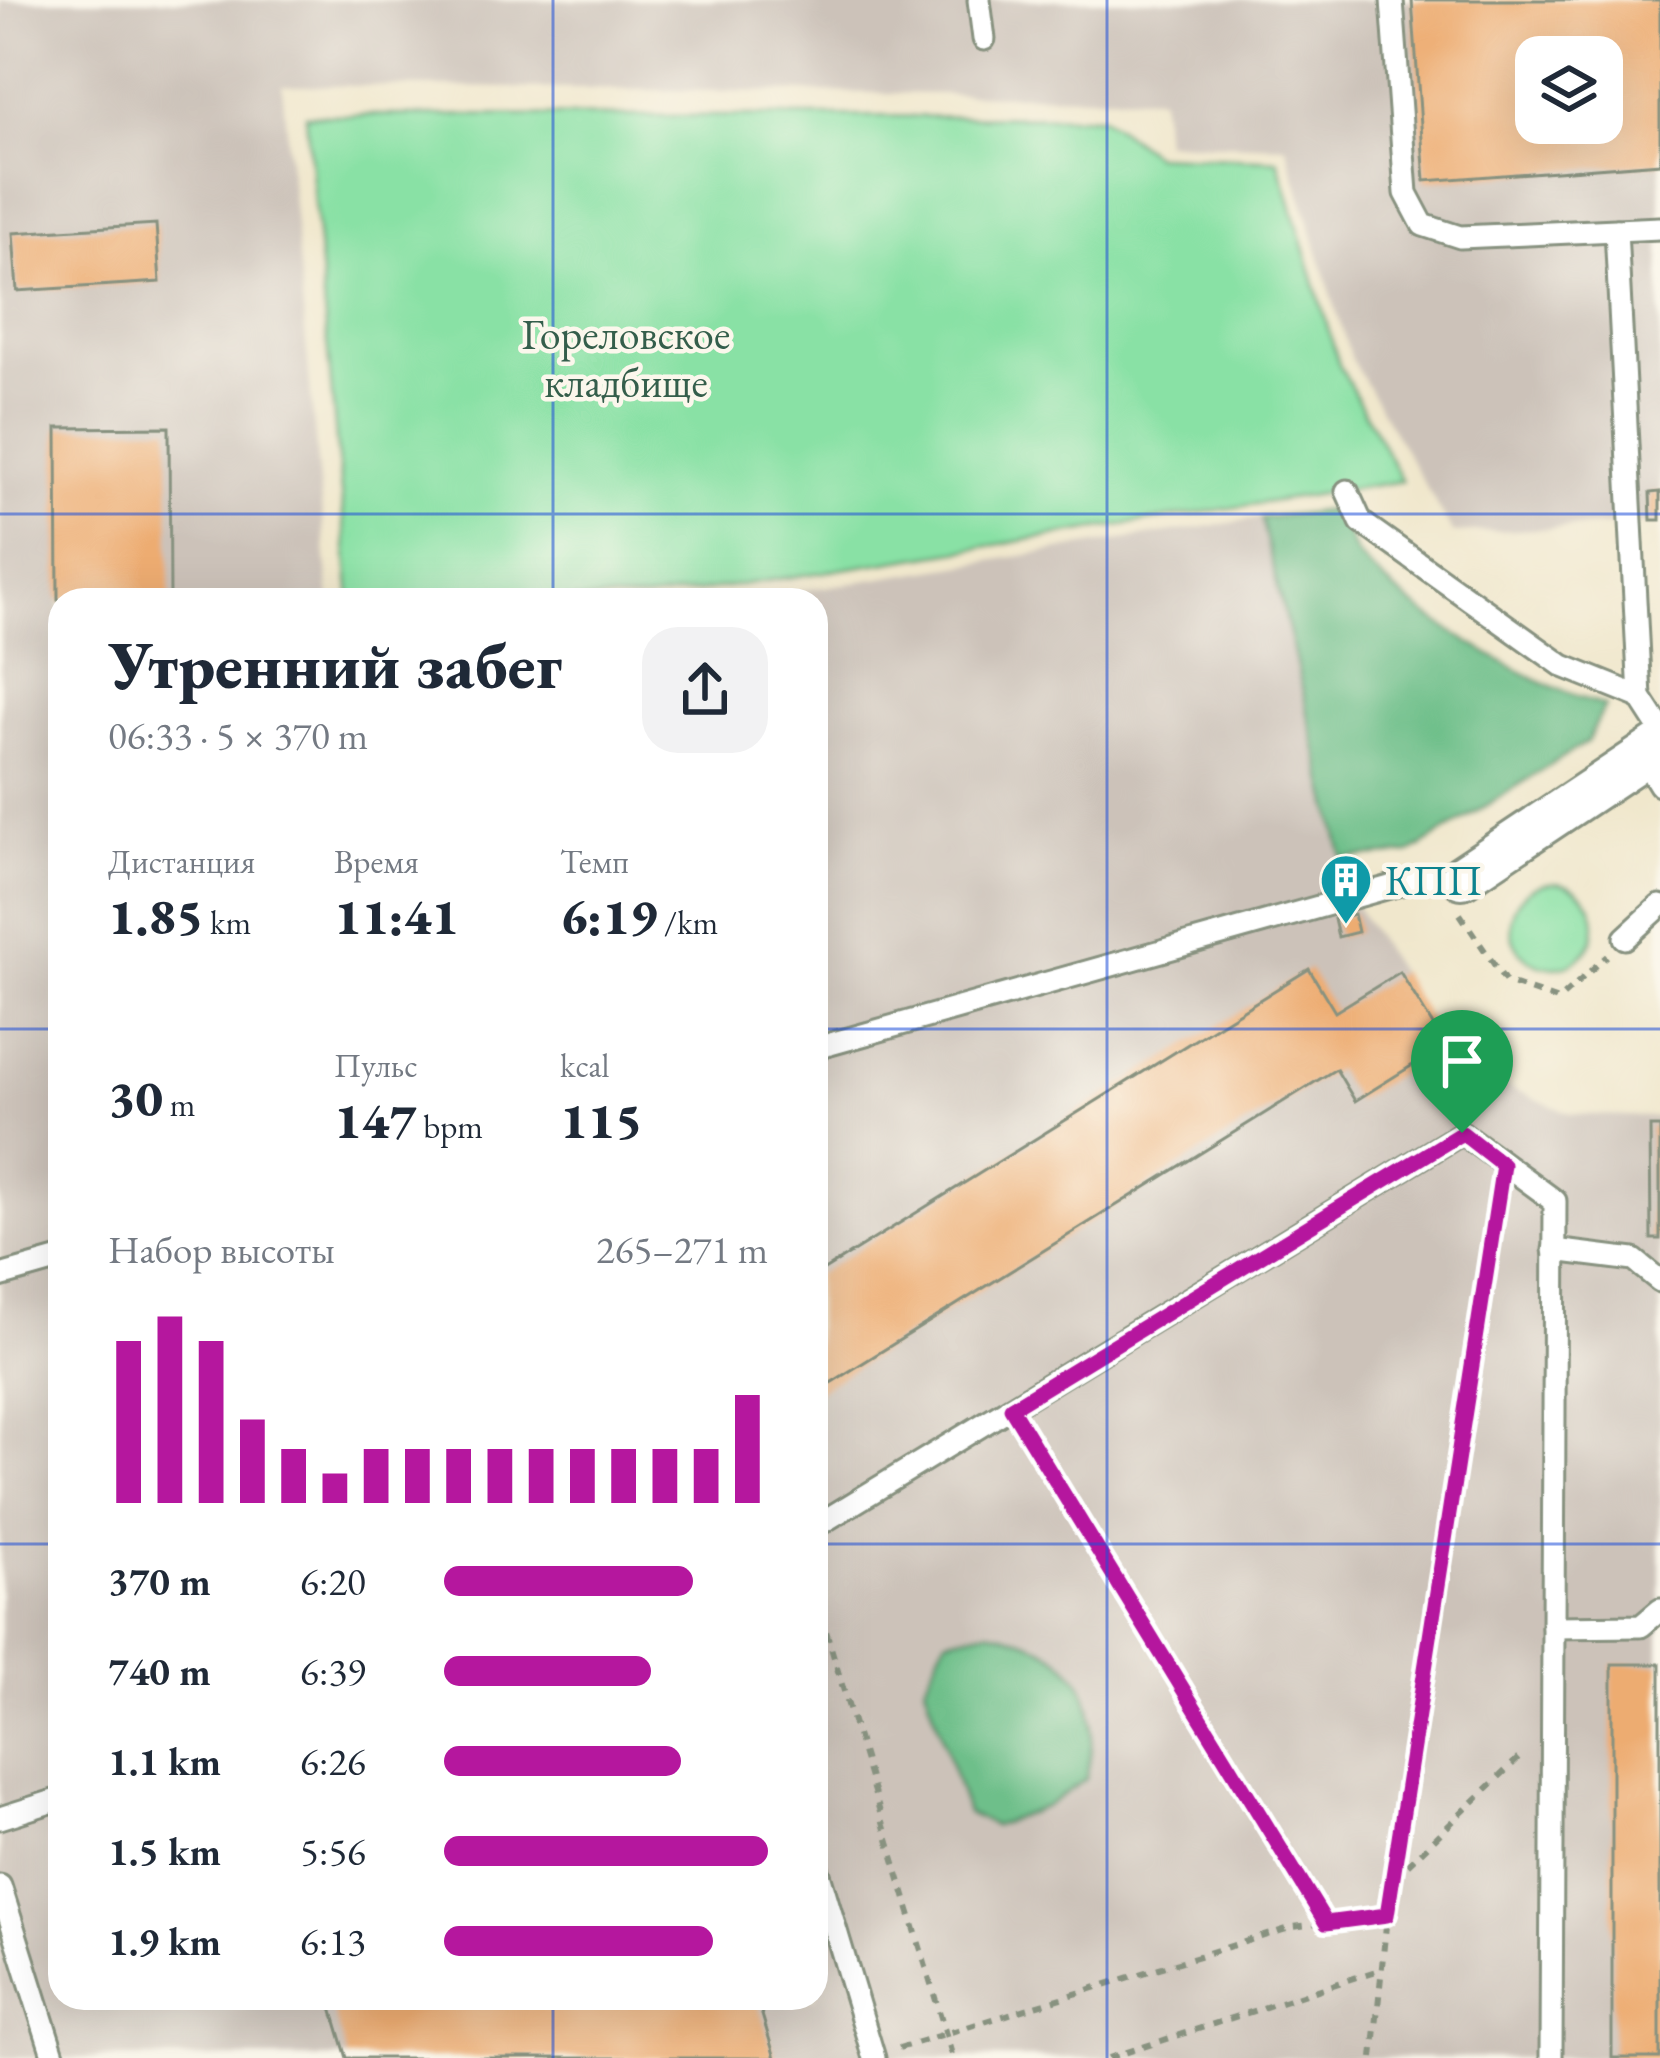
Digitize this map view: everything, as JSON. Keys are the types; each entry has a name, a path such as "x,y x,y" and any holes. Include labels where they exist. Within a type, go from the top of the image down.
{"street":[{"path":"1462,877 1656,754"}],"lane":[{"path":"979,0 984,39"},
{"path":"1392,0 1406,194 1423,225 1460,237 1660,228"},
{"path":"1616,230 1640,697 1656,754"},
{"path":"1347,491 1361,522 1563,666 1640,697"},
{"path":"828,1045 1411,881 1462,877"},
{"path":"1625,938 1660,906"},
{"path":"828,1519 1462,1133 1555,1202 1551,2058"},
{"path":"1554,1250 1634,1260 1660,1281"},
{"path":"0,1276 48,1262"},
{"path":"1553,1628 1641,1626 1660,1610"},
{"path":"0,1818 48,1803"},
{"path":"0,1886 54,2058"},
{"path":"828,1904 874,2057"}],"path":[{"path":"1462,877 1455,906 1506,982 1558,1000 1625,938"},
{"path":"1373,2058 1387,1915 1503,1165"},
{"path":"1011,1408 1326,1923"},
{"path":"828,1637 953,2058"},
{"path":"1393,1879 1552,1726"},
{"path":"874,2057 1293,1927 1387,1915"},
{"path":"1109,2058 1382,1969"}],"shaded area":[{"path":"0,0 1660,0 1660,523 1453,533 1351,359 1286,146 1164,142 1160,97 282,85 329,588 48,588 48,2010 828,2010 828,588 818,588 1261,518 1351,899 1445,1044 1497,1082 1571,1114 1660,1117 1660,2058 0,2058"}],"green space":[{"name":"Гореловское кладбище","path":"306,115 1102,117 1154,155 1278,160 1339,365 1402,481 721,588 350,588"},
{"path":"1339,509 1357,554 1412,604 1509,665 1605,706 1587,742 1409,854 1343,858 1261,518"},
{"path":"1553,883 1583,895 1595,925 1583,955 1553,967 1523,955 1511,925 1523,895"},
{"path":"988,1630 1019,1638 1064,1662 1088,1698 1092,1721 1086,1779 1047,1806 994,1826 967,1813 925,1685 946,1639"}],"building":[{"path":"1412,0 1660,0 1660,163 1425,181"},
{"path":"156,224 160,282 17,291 13,233"},
{"path":"169,427 170,588 58,588 57,428"},
{"path":"1660,492 1660,520 1651,520 1650,493"},
{"name":"КПП","path":"1354,914 1358,932 1338,937 1334,919"},
{"path":"1309,969 1335,1012 1400,972 1445,1045 1355,1101 1336,1069 828,1385 828,1268"},
{"path":"1650,1127 1660,1127 1660,1239 1651,1239"},
{"path":"1612,1664 1660,1664 1660,2058 1612,2058"},
{"path":"333,2010 761,2010 775,2058 347,2058"}],"place":[{"name":"КПП","path":"1346,926"}],"route":[{"path":"1462,1133 1503,1165 1387,1915 1326,1923 1011,1408 1462,1133"}]}
